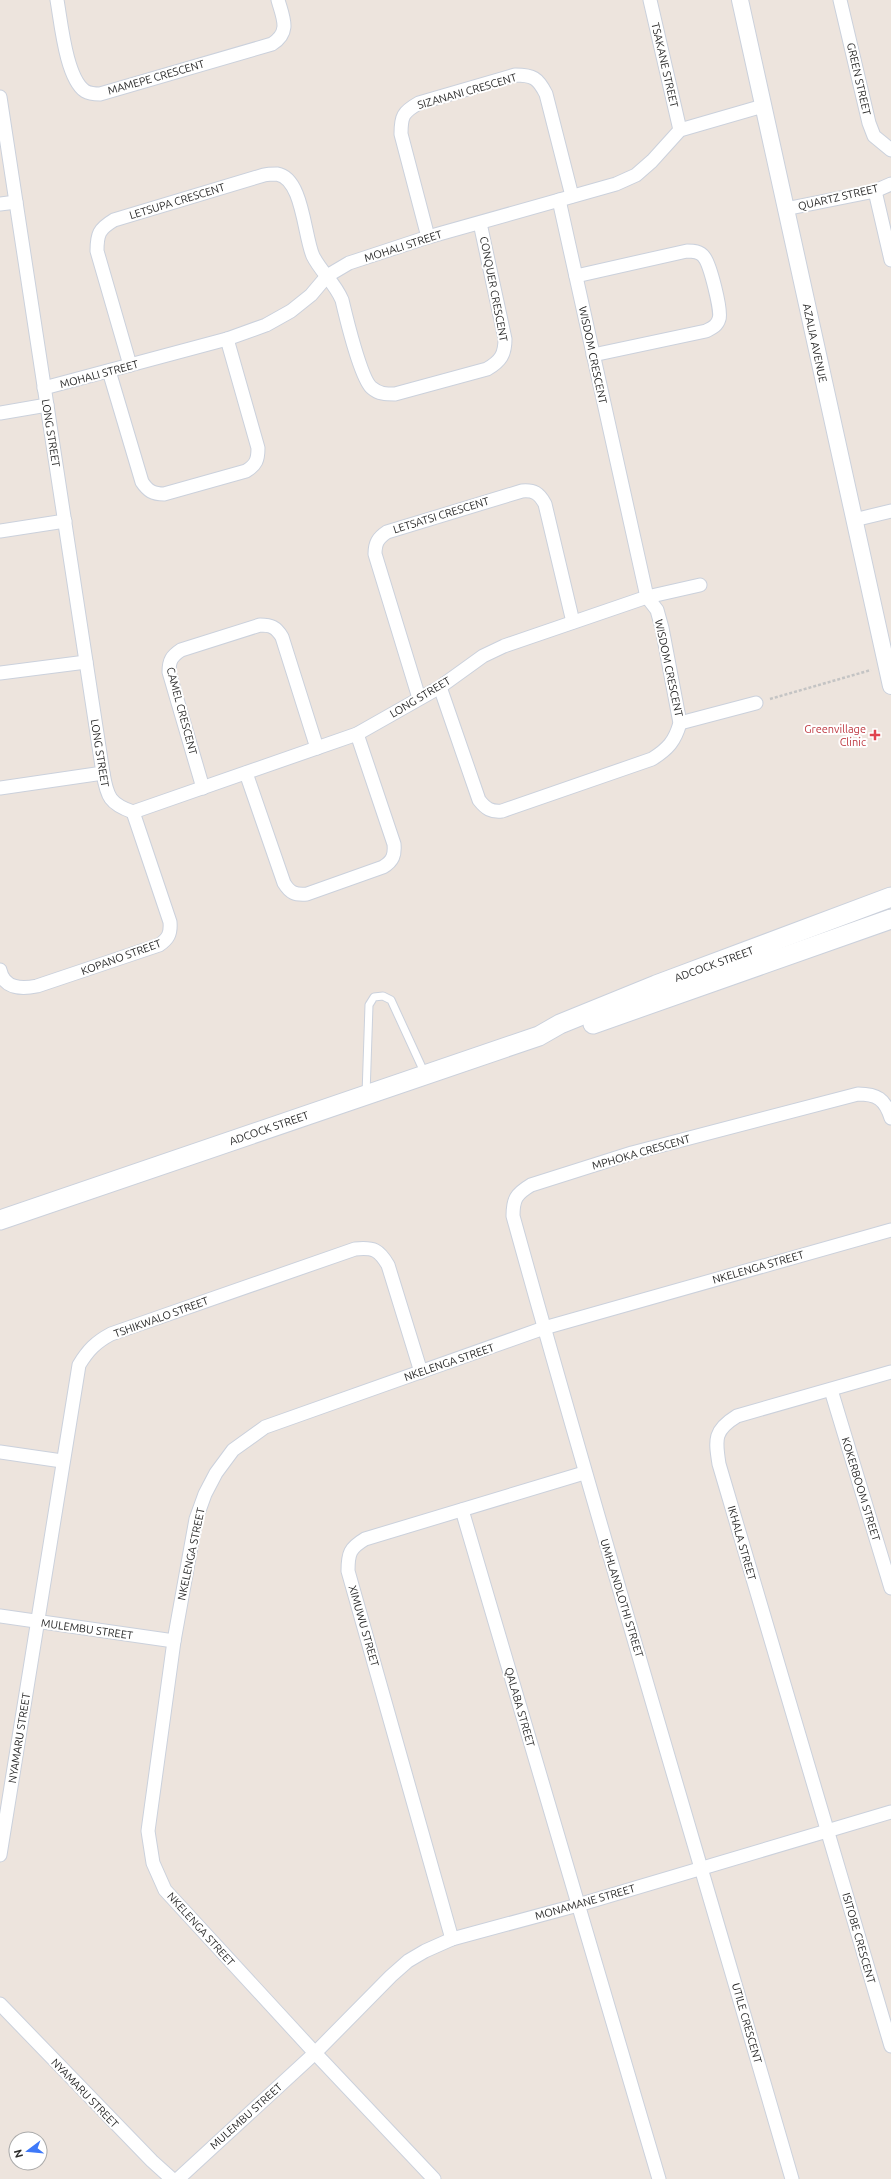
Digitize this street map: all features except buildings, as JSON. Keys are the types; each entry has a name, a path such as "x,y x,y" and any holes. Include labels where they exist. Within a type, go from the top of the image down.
{"main road":[{"name":"ADCOCK STREET","path":"0,1220 539,1036 560,1024 656,985 891,897"},
{"name":"ADCOCK STREET","path":"539,1036 564,1034 891,919"}],"street":[{"name":"MAMEPE CRESCENT","path":"57,0 66,57 71,69 82,88 92,94 100,94 272,44 280,39 284,31 284,21 278,0"},
{"name":"TSAKANE STREET","path":"650,0 680,130"},
{"name":"AZALIA AVENUE","path":"740,0 891,686"},
{"name":"GREEN STREET","path":"840,0 869,123 874,136 891,150"},
{"name":"SIZANANI CRESCENT","path":"428,238 401,134 401,121 407,109 419,103 515,75 528,75 540,82 546,94 572,196"},
{"name":"LONG STREET","path":"0,97 106,793 116,806 133,812 357,734 440,687 483,656 504,646 647,597 700,586"},
{"path":"680,130 763,106"},
{"name":"MOHALI STREET","path":"44,388 227,339 266,325 291,311 311,295 327,276 349,263 428,238 616,184 636,175 652,161 680,130"},
{"name":"LETSUPA CRESCENT","path":"130,365 97,251 97,238 103,227 114,220 264,174 278,174 290,181 296,193 313,255 327,276"},
{"name":"QUARTZ STREET","path":"785,209 875,191 891,184"},
{"path":"875,191 891,260"},
{"name":"WISDOM CRESCENT","path":"440,687 479,800 485,808 493,812 502,811 652,758 666,751 676,737 680,723 662,628 657,610 647,597 559,200"},
{"path":"0,204 16,202"},
{"name":"CONQUER CRESCENT","path":"327,276 337,288 342,300 364,376 371,388 382,394 395,394 487,369 498,362 505,352 505,339 480,223"},
{"path":"576,276 687,251 696,251 704,256 708,264 720,309 720,319 715,327 706,331 593,355"},
{"path":"109,371 142,482 151,492 155,494 164,494 246,471 254,466 258,458 258,448 227,339"},
{"path":"0,413 47,405"},
{"name":"LETSATSI CRESCENT","path":"419,698 375,554 375,545 379,536 387,532 522,490 532,490 540,495 545,504 573,622"},
{"path":"854,520 891,511"},
{"path":"0,531 65,521"},
{"name":"CAMEL CRESCENT","path":"203,788 170,672 169,662 173,654 181,650 260,625 269,625 278,629 282,637 317,748"},
{"path":"0,673 86,662"},
{"path":"680,723 756,703"},
{"path":"246,773 284,883 289,891 297,895 314,892 383,867 391,862 395,853 394,844 357,734"},
{"path":"0,788 103,773"},
{"name":"KOPANO STREET","path":"0,970 9,984 15,987 23,988 37,986 159,945 167,940 171,932 170,922 133,812"},
{"name":"MPHOKA CRESCENT","path":"544,1328 513,1216 513,1203 519,1192 530,1185 632,1153 858,1094 871,1094 882,1101 891,1118"},
{"name":"NKELENGA STREET","path":"434,2179 315,2053 165,1890 152,1863 148,1831 174,1641 196,1519 205,1494 216,1472 234,1450 265,1427 544,1328 891,1230"},
{"name":"TSHIKWALO STREET","path":"38,1622 62,1461 79,1366 87,1352 96,1342 111,1334 355,1249 369,1248 381,1254 388,1266 421,1372"},
{"name":"UMHLANDLOTHI STREET","path":"544,1328 584,1473 702,1867"},
{"name":"IKHALA STREET","path":"827,1830 719,1464 716,1444 718,1431 724,1424 737,1416 891,1372"},
{"name":"KOKERBOOM STREET","path":"831,1390 891,1588"},
{"path":"0,1452 62,1461"},
{"name":"XIMUWU STREET","path":"452,1939 348,1571 348,1558 354,1546 366,1539 584,1473"},
{"name":"QALABA STREET","path":"462,1510 578,1905"},
{"name":"MULEMBU STREET","path":"0,1616 174,1641"},
{"name":"NYAMARU STREET","path":"0,1855 38,1622"},
{"name":"MONAMANE STREET","path":"315,2053 408,1962 425,1950 452,1939 578,1905 891,1812"},
{"name":"ISITOBE CRESCENT","path":"827,1830 891,2046"},
{"name":"UTILE CRESCENT","path":"702,1867 792,2179"},
{"path":"578,1905 659,2179"},
{"name":"NYAMARU STREET","path":"0,2004 152,2161 172,2179"},
{"name":"MULEMBU STREET","path":"178,2179 315,2053"}],"lane":[{"path":"366,1095 369,1005 374,997 384,996 391,1000 425,1075"}],"path":[{"path":"756,703 887,666"}],"place":[{"name":"Greenvillage Clinic","path":"875,735"}]}
